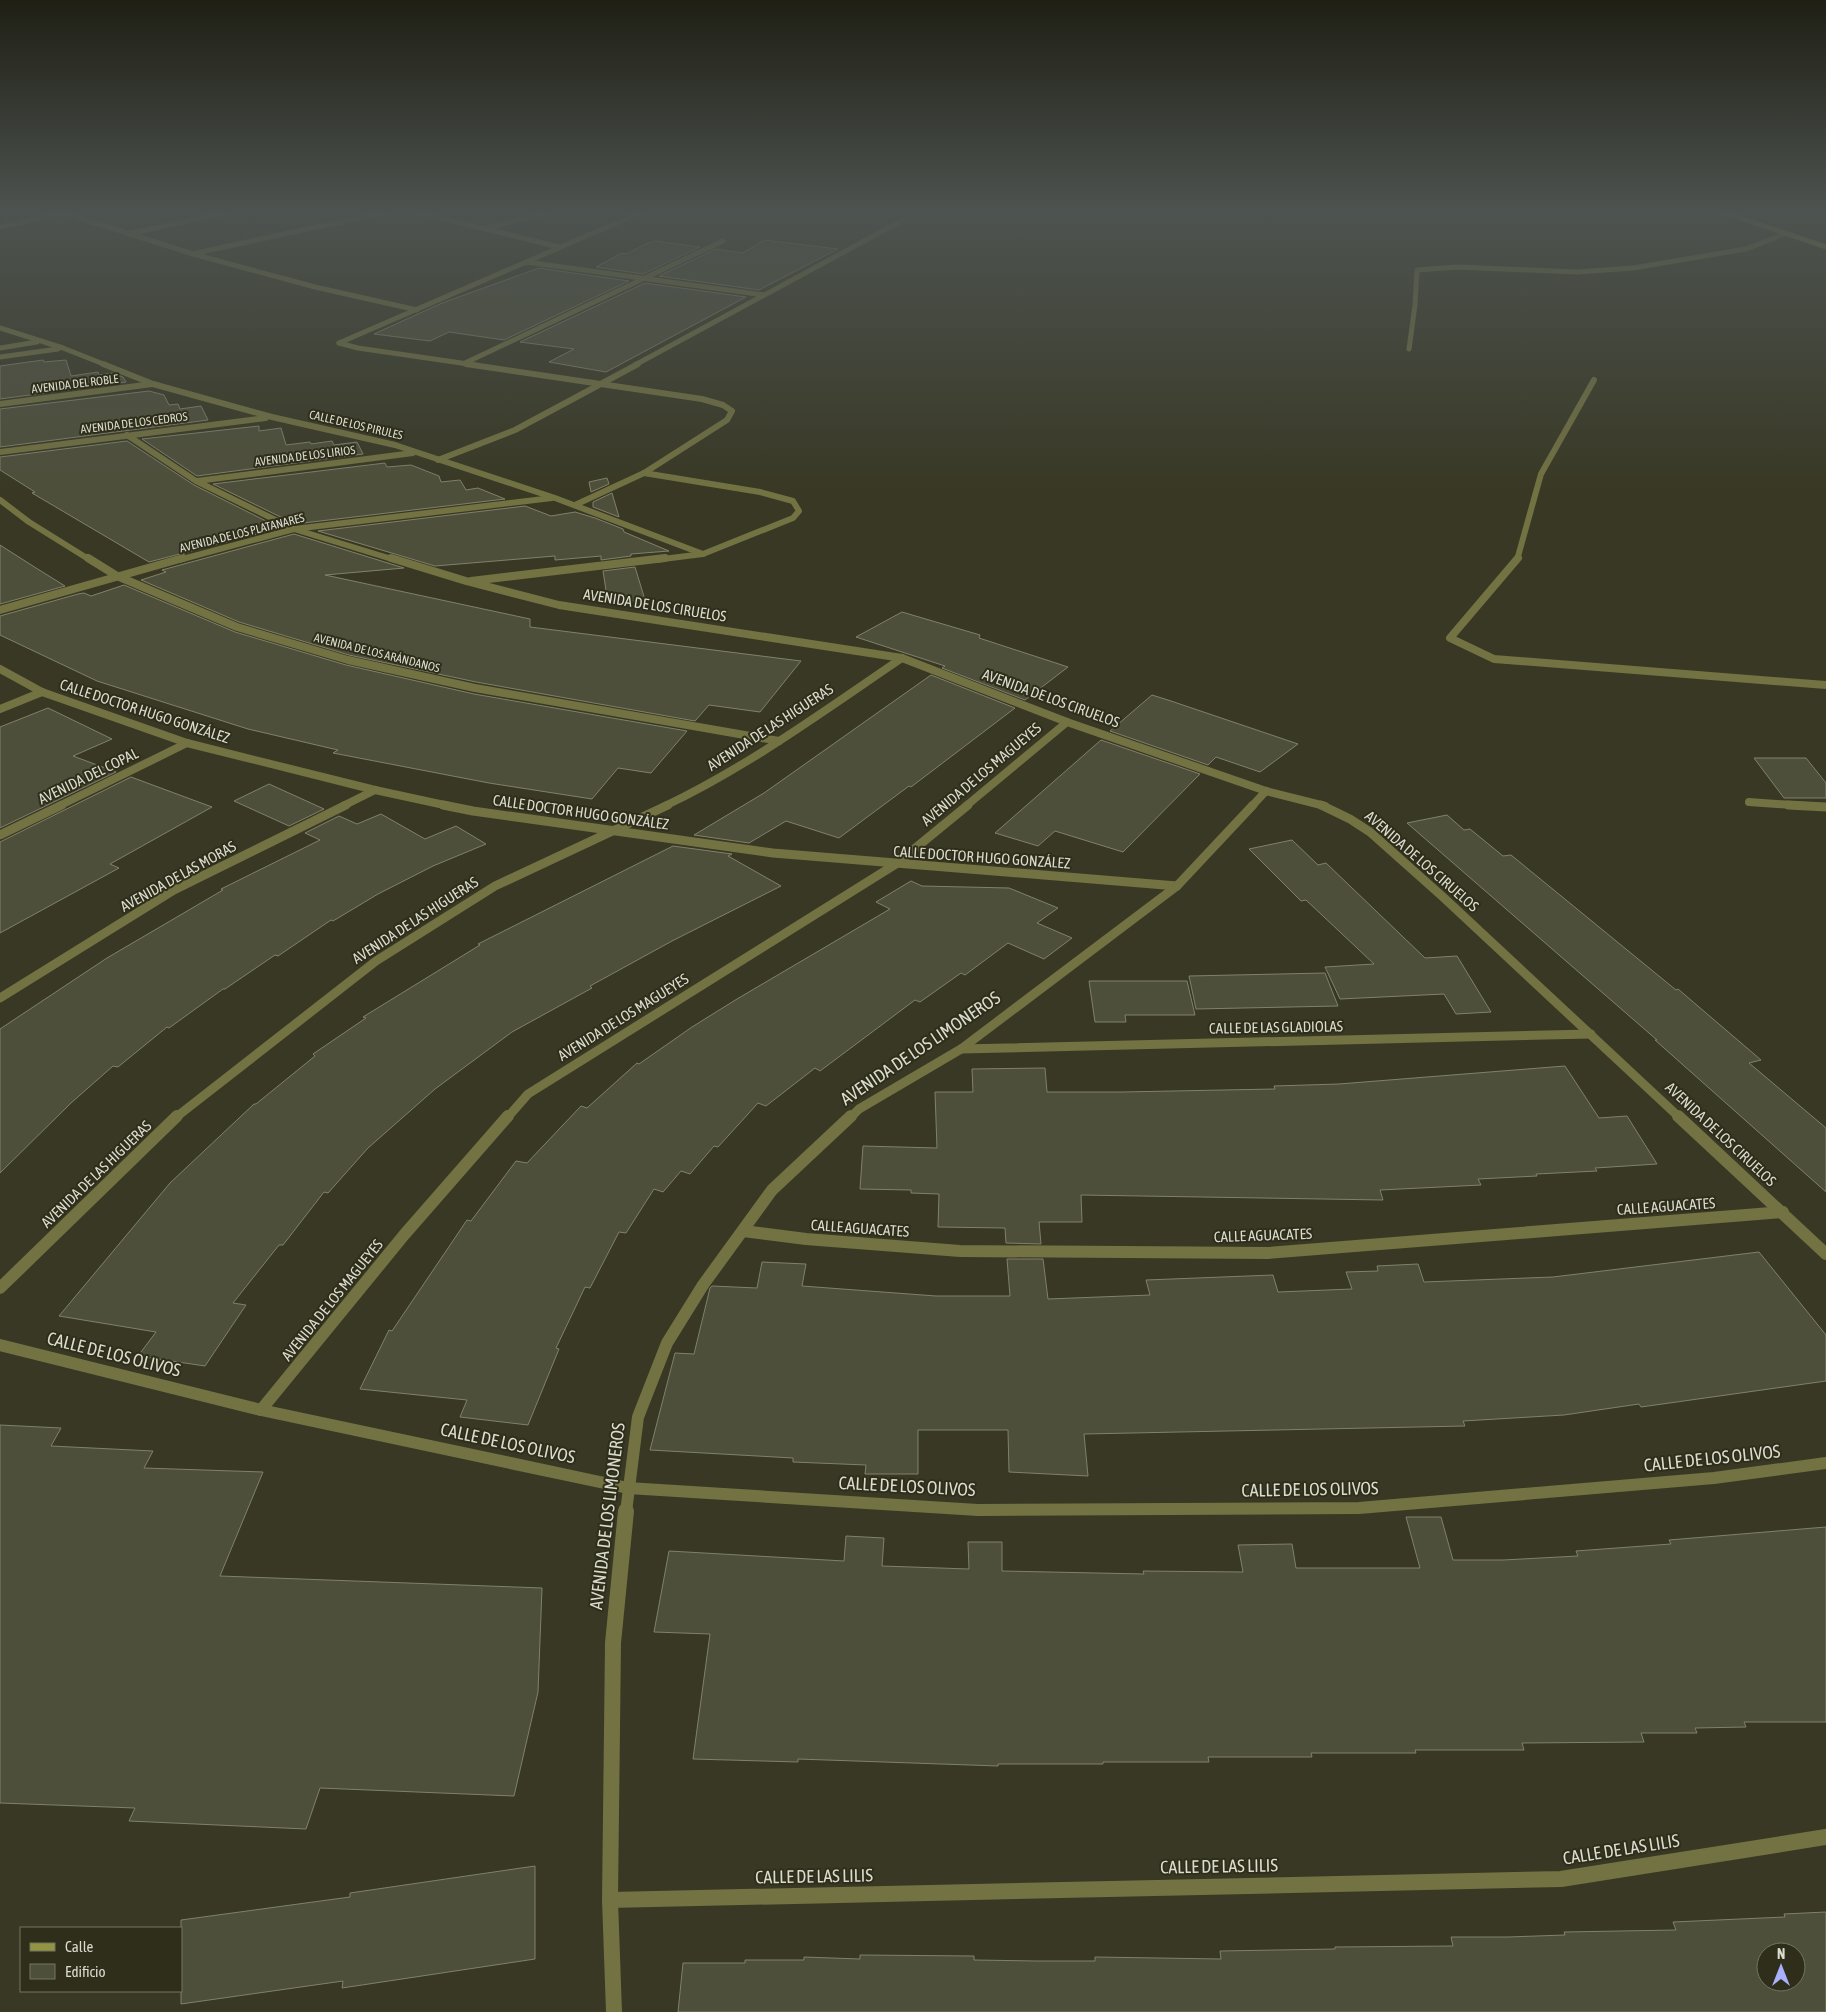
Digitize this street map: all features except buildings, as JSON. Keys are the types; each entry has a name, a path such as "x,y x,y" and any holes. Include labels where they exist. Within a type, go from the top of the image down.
{"street":[{"path":"394,305 417,310"},
{"path":"428,305 340,343 358,348 599,385 702,398 723,405 732,411 727,420 644,473 575,505"},
{"path":"465,363 590,305"},
{"path":"438,460 497,438 746,305"},
{"path":"1409,350 1414,305"},
{"name":"CALLE DE LOS PIRULES","path":"0,328 63,348 153,384 272,417 395,445 575,505 703,554"},
{"path":"0,348 41,342"},
{"path":"0,357 63,348"},
{"path":"1594,380 1542,474 1517,561 1450,638 1494,659 1826,685"},
{"name":"AVENIDA DEL ROBLE","path":"0,404 153,384"},
{"name":"AVENIDA DE LOS CEDROS","path":"0,452 272,417"},
{"name":"AVENIDA DE LOS CIRUELOS","path":"127,435 196,481 294,529 466,581 559,606 902,658 1067,722 1266,791 1323,806 1350,819 1370,832 1591,1034 1826,1254"},
{"name":"AVENIDA DE LOS LIRIOS","path":"196,481 416,453"},
{"path":"466,581 703,554 793,518 799,511 798,506 793,501 760,492 644,473"},
{"name":"AVENIDA DE LOS PLATANARES","path":"0,610 117,576 294,529 555,498"},
{"name":"AVENIDA DE LOS ARÁNDANOS","path":"0,500 29,522 117,576 237,627 348,660 475,688 779,741"},
{"name":"AVENIDA DE LAS HIGUERAS","path":"0,1288 177,1116 376,961 495,886 610,830 709,785 779,741 902,658"},
{"name":"CALLE DOCTOR HUGO GONZÁLEZ","path":"0,669 42,692 187,743 375,790 473,811 773,853 1177,886"},
{"path":"0,709 42,692"},
{"name":"AVENIDA DE LOS MAGUEYES","path":"262,1410 404,1235 528,1094 896,864 1067,722"},
{"name":"AVENIDA DEL COPAL","path":"0,835 187,743"},
{"name":"AVENIDA DE LAS MORAS","path":"0,998 174,890 375,790"},
{"name":"AVENIDA DE LOS LIMONEROS","path":"614,2012 610,1900 613,1643 628,1488 638,1417 667,1343 703,1285 772,1190 859,1109 962,1049 1177,886 1266,791"},
{"path":"1749,802 1826,807"},
{"name":"CALLE DE LAS GLADIOLAS","path":"962,1049 1591,1034"},
{"name":"CALLE AGUACATES","path":"743,1231 806,1240 960,1251 1268,1252 1783,1212"},
{"name":"CALLE DE LOS OLIVOS","path":"0,1346 262,1410 628,1488 978,1510 1359,1508 1714,1478 1826,1463"},
{"name":"CALLE DE LAS LILIS","path":"610,1900 1561,1879 1826,1837"}]}
